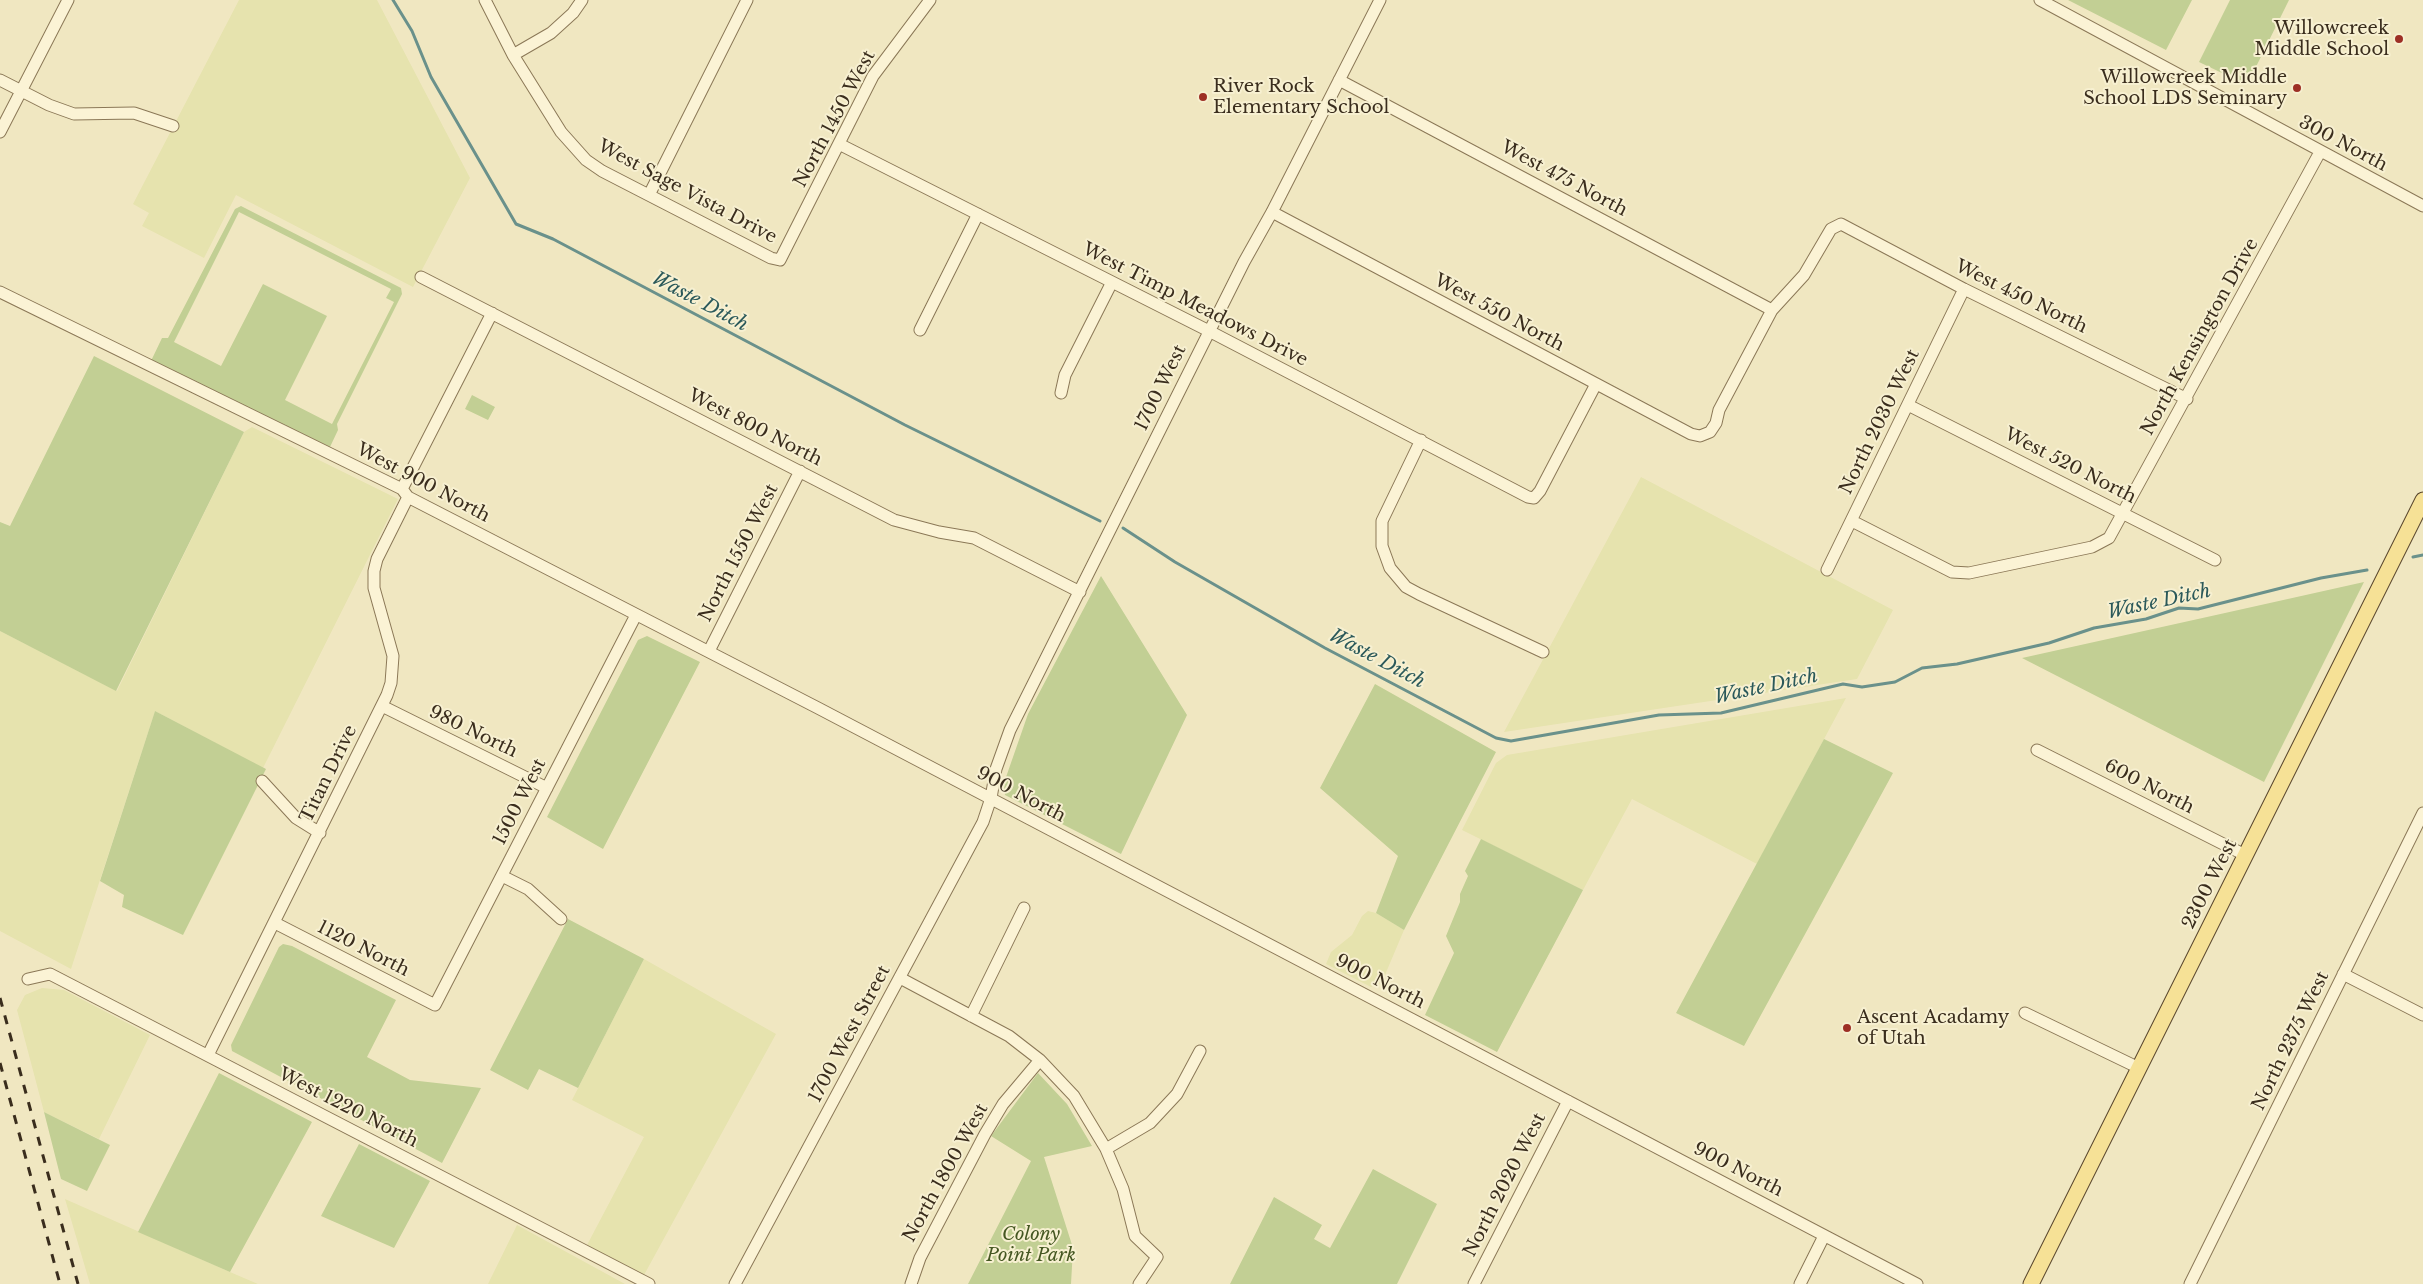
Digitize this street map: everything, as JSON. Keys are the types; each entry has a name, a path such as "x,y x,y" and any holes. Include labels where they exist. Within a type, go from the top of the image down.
{"main road":[{"name":"2300 West","path":"2030,1284 2423,500"}],"street":[{"path":"0,132 68,0"},
{"name":"West Sage Vista Drive","path":"485,0 513,55 561,132 573,147 602,171 771,258 780,260"},
{"path":"513,55 551,34 573,13 582,0"},
{"path":"649,195 747,0"},
{"name":"North 1450 West","path":"780,260 876,71 930,0"},
{"name":"1700 West","path":"991,798 996,769 1010,730 1209,331 1380,0"},
{"name":"300 North","path":"2040,0 2090,25 2320,152 2423,206"},
{"path":"0,80 60,110 74,114 134,113 173,126"},
{"name":"West 475 North","path":"1339,80 1772,310"},
{"name":"West Timp Meadows Drive","path":"839,144 1209,331 1421,440 1528,498 1534,498 1596,384"},
{"name":"North Kensington Drive","path":"1852,521 1952,572 1969,573 2092,547 2109,538 2187,399 2320,152"},
{"name":"West 550 North","path":"1272,212 1691,434 1700,436 1710,432 1716,423 1719,410 1772,310"},
{"path":"920,330 978,214"},
{"name":"West 450 North","path":"1772,310 1804,275 1831,229 1841,224 1964,289 2187,399"},
{"name":"West 800 North","path":"421,277 894,520 939,532 974,538 1080,592"},
{"path":"1061,393 1066,375 1112,282"},
{"name":"North 2030 West","path":"1827,570 1964,289"},
{"name":"West 900 North","path":"0,292 405,493 636,615 826,712"},
{"name":"Titan Drive","path":"208,1056 320,833 382,706 391,683 393,656 374,588 374,571 377,559 405,493 492,313"},
{"name":"West 520 North","path":"1908,405 2124,512 2215,560"},
{"path":"1421,440 1384,516 1381,533 1385,558 1396,578 1419,594 1543,652"},
{"name":"North 1550 West","path":"709,651 800,471"},
{"name":"1500 West","path":"435,1005 636,615"},
{"name":"980 North","path":"382,706 547,788"},
{"name":"900 North","path":"826,712 1814,1228 1824,1236 1917,1284"},
{"name":"600 North","path":"2036,750 2245,855"},
{"path":"262,781 296,818 320,833"},
{"name":"1700 West Street","path":"735,1284 900,978 982,822 991,798"},
{"name":"North 2375 West","path":"2190,1284 2421,821"},
{"path":"502,876 528,889 561,920"},
{"path":"971,1016 1024,908"},
{"name":"1120 North","path":"275,923 435,1005"},
{"name":"West 1220 North","path":"28,979 50,974 649,1284"},
{"path":"2343,974 2423,1015"},
{"path":"900,978 1009,1036 1040,1060 1074,1096 1106,1149 1123,1189 1135,1236 1158,1257 1139,1284"},
{"path":"2025,1013 2139,1068"},
{"path":"1106,1149 1150,1123 1177,1094 1200,1051"},
{"name":"North 1800 West","path":"911,1284 920,1258 985,1134 1004,1104 1040,1060"},
{"name":"North 2020 West","path":"1474,1284 1568,1101"},
{"path":"1800,1284 1824,1236"}],"shaded area":[{"path":"239,0 377,0 470,178 413,287 236,195 204,258 142,226 149,213 133,204"},
{"path":"252,427 398,499 263,768 155,711 71,969 0,931 0,631 117,691 244,432"},
{"path":"1641,477 1893,610 1857,679 1504,732"},
{"path":"1846,698 1757,864 1632,799 1583,890 1462,830 1496,763 1507,755"},
{"path":"1368,911 1376,913 1404,930 1382,982 1371,987 1326,964 1331,952 1352,935 1362,916"},
{"path":"644,959 776,1034 644,1275 587,1245 644,1137 572,1100"},
{"path":"42,988 64,990 150,1035 99,1139 44,1112 17,1010 25,995"},
{"path":"65,1199 230,1272 258,1284 90,1284"},
{"path":"517,1225 625,1284 488,1284"}],"green space":[{"path":"2068,0 2192,0 2166,50"},
{"path":"2230,0 2289,0 2247,85 2199,62"},
{"path":"241,206 401,288 402,294 337,424 338,430 330,447 151,361 162,338 168,338 235,209","holes":["239,212 391,289 386,298 394,302 332,424 285,400 327,316 263,284 221,366 174,342"]},
{"path":"94,356 244,432 116,691 0,631 0,522 10,526"},
{"path":"472,395 495,407 488,420 465,409"},
{"path":"1101,576 1187,715 1121,854 1005,795 1004,790 1005,780 1028,714"},
{"path":"2364,582 2264,782 2022,658 2225,613"},
{"path":"647,636 700,662 603,849 547,817 638,640"},
{"path":"1375,684 1496,752 1404,930 1376,913 1398,856 1320,788"},
{"path":"155,711 266,769 183,935 122,907 124,895 100,881"},
{"path":"1824,739 1893,773 1744,1046 1676,1013"},
{"path":"1481,839 1583,890 1497,1052 1425,1015 1454,953 1446,936 1468,876 1465,871"},
{"path":"568,919 644,959 578,1088 539,1069 528,1090 490,1070"},
{"path":"283,944 292,946 396,1000 367,1057 410,1080 481,1088 442,1163 232,1051 231,1045 279,947"},
{"path":"219,1073 312,1122 230,1272 138,1232"},
{"name":"Colony Point Park","path":"1038,1073 1067,1104 1092,1146 1044,1157 1073,1248 1071,1284 968,1284 1031,1161 991,1136"},
{"path":"44,1112 110,1145 87,1191 61,1179"},
{"path":"359,1144 430,1181 394,1248 321,1216"},
{"path":"1373,1169 1437,1204 1397,1284 1230,1284 1274,1197 1322,1225 1314,1239 1330,1248"}],"waterway":[{"name":"Waste Ditch","path":"393,0 412,31 431,77 516,224 553,239 905,425 1100,521"},
{"name":"Waste Ditch","path":"1123,528 1175,562 1325,648 1496,738 1511,741 1659,715 1721,713 1843,684 1862,687 1895,682 1922,668 1957,664 2049,643 2094,628 2146,619 2179,608 2198,609 2321,578 2367,570"},
{"name":"Waste Ditch","path":"2413,557 2423,555"}],"railway":[{"path":"0,998 78,1284"},
{"path":"0,1063 60,1284"}],"place":[{"name":"Willowcreek Middle School","path":"2399,39"},
{"name":"Willowcreek Middle School LDS Seminary","path":"2297,88"},
{"name":"River Rock Elementary School","path":"1203,97"},
{"name":"Ascent Acadamy of Utah","path":"1847,1028"}]}
